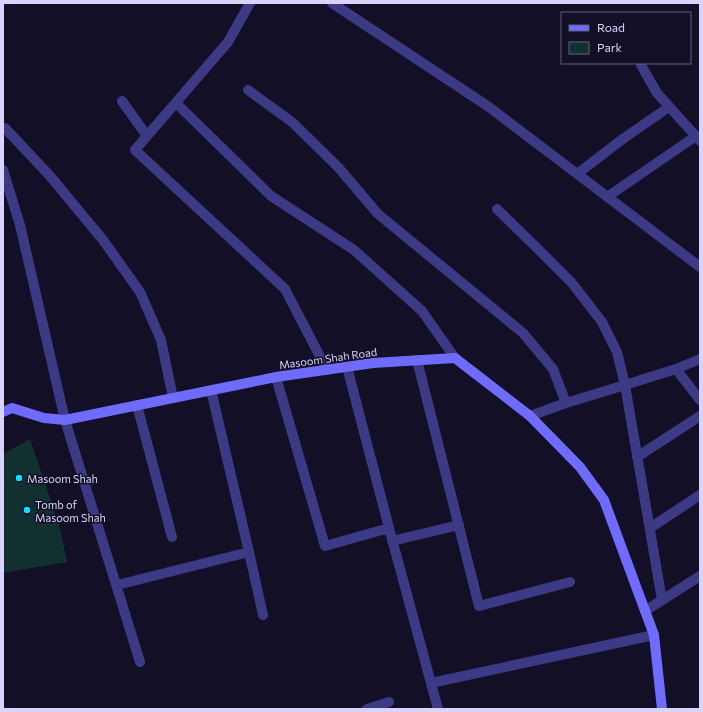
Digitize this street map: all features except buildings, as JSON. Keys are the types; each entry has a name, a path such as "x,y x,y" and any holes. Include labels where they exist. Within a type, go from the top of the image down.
{"street":[{"path":"332,3 489,107 700,267"},
{"path":"248,4 228,42 135,150 286,289 327,370"},
{"path":"607,197 698,138 656,93 641,65"},
{"path":"248,90 292,122 338,167 378,214 523,333 553,369 566,403"},
{"path":"122,101 147,136"},
{"path":"176,103 271,196 354,250 422,311 455,358 530,416 580,467 604,500 646,611 654,635 662,709"},
{"path":"577,174 624,138 669,107"},
{"path":"3,128 5,128 50,176 103,240 140,292 161,340 174,398"},
{"path":"3,170 20,225 65,420 140,662"},
{"path":"497,209 572,283 602,322 617,352 625,386 662,600"},
{"name":"Masoom Shah Road","path":"3,412 12,408 44,418 65,420 276,377 373,363 455,358"},
{"path":"530,416 566,403 676,369 700,359"},
{"path":"418,360 479,606 570,582"},
{"path":"347,367 392,541 438,709"},
{"path":"676,369 700,400"},
{"path":"276,377 325,546 389,528"},
{"path":"211,390 249,552 262,615"},
{"path":"137,405 172,537"},
{"path":"637,457 700,416"},
{"path":"650,528 700,495"},
{"path":"392,541 459,525"},
{"path":"116,585 249,552"},
{"path":"646,611 700,576"},
{"path":"431,683 654,635"},
{"path":"367,709 390,702"}],"green space":[{"path":"30,439 60,528 67,562 3,573 3,454"}],"place":[{"name":"Masoom Shah","path":"19,478"},
{"name":"Tomb of Masoom Shah","path":"27,510"}]}
